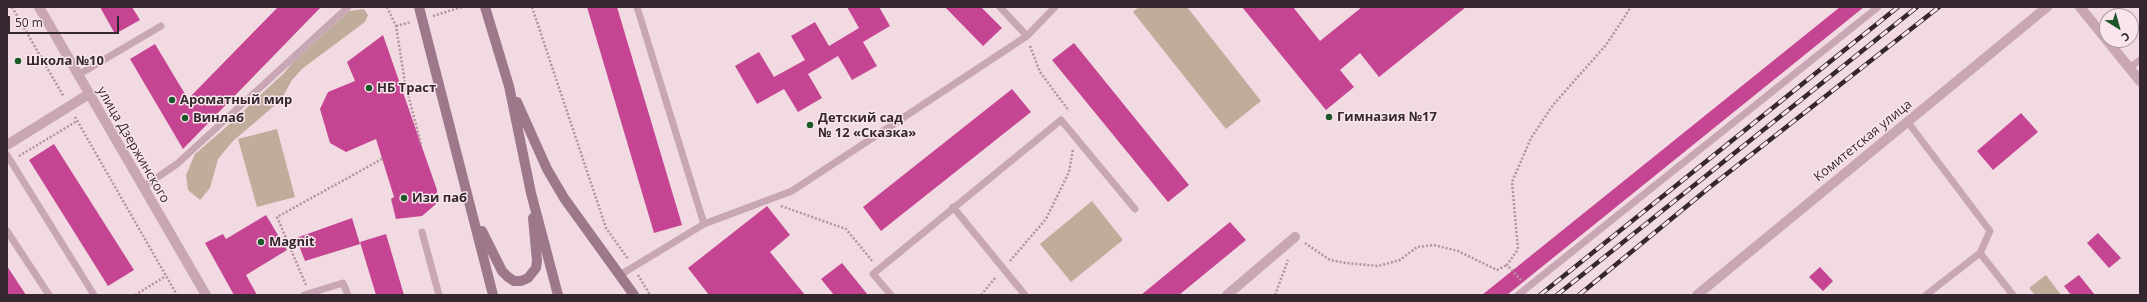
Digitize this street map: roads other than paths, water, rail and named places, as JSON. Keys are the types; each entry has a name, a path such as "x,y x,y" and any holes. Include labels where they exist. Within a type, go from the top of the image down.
{"main road":[{"path":"414,7 422,19"},
{"path":"419,7 474,214 493,295"},
{"path":"485,7 509,86 531,192 558,295"},
{"path":"509,86 547,169 564,198 634,295"},
{"path":"474,214 502,271 514,281 528,278 536,268 537,261 531,192"},
{"path":"488,275 489,295"}],"street":[{"name":"улица Дзержинского","path":"39,7 205,295"},
{"name":"Комитетская улица","path":"1697,295 2047,7"},
{"path":"2080,7 2140,81"},
{"path":"7,145 89,94"},
{"path":"1226,295 1295,237"}],"lane":[{"path":"143,187 177,164 348,7"},
{"path":"637,7 704,224"},
{"path":"1000,7 1027,36"},
{"path":"620,275 633,265 704,224 768,202 792,191 1027,36 1055,7"},
{"path":"1518,295 1878,7"},
{"path":"78,75 161,26"},
{"path":"2129,68 2140,60"},
{"path":"891,295 873,274 1061,120 1135,209"},
{"path":"1907,121 1990,231 1980,253 1926,295"},
{"path":"9,158 94,295"},
{"path":"953,207 1025,295"},
{"path":"7,231 49,295"},
{"path":"422,232 439,295"},
{"path":"1980,253 2013,295"},
{"path":"307,294 343,283 348,295"}],"railway":[{"path":"1540,295 1898,7"},
{"path":"1557,295 1917,7"},
{"path":"1579,295 1710,187 1939,7"}],"place":[{"name":"Школа №10","path":"18,61"},
{"name":"НБ Траст","path":"369,88"},
{"name":"Ароматный мир","path":"172,100"},
{"name":"Гимназия №17","path":"1329,117"},
{"name":"Винлаб","path":"185,118"},
{"name":"Детский сад № 12 «Сказка»","path":"810,125"},
{"name":"Изи паб","path":"404,198"},
{"name":"Magnit","path":"261,242"}]}
